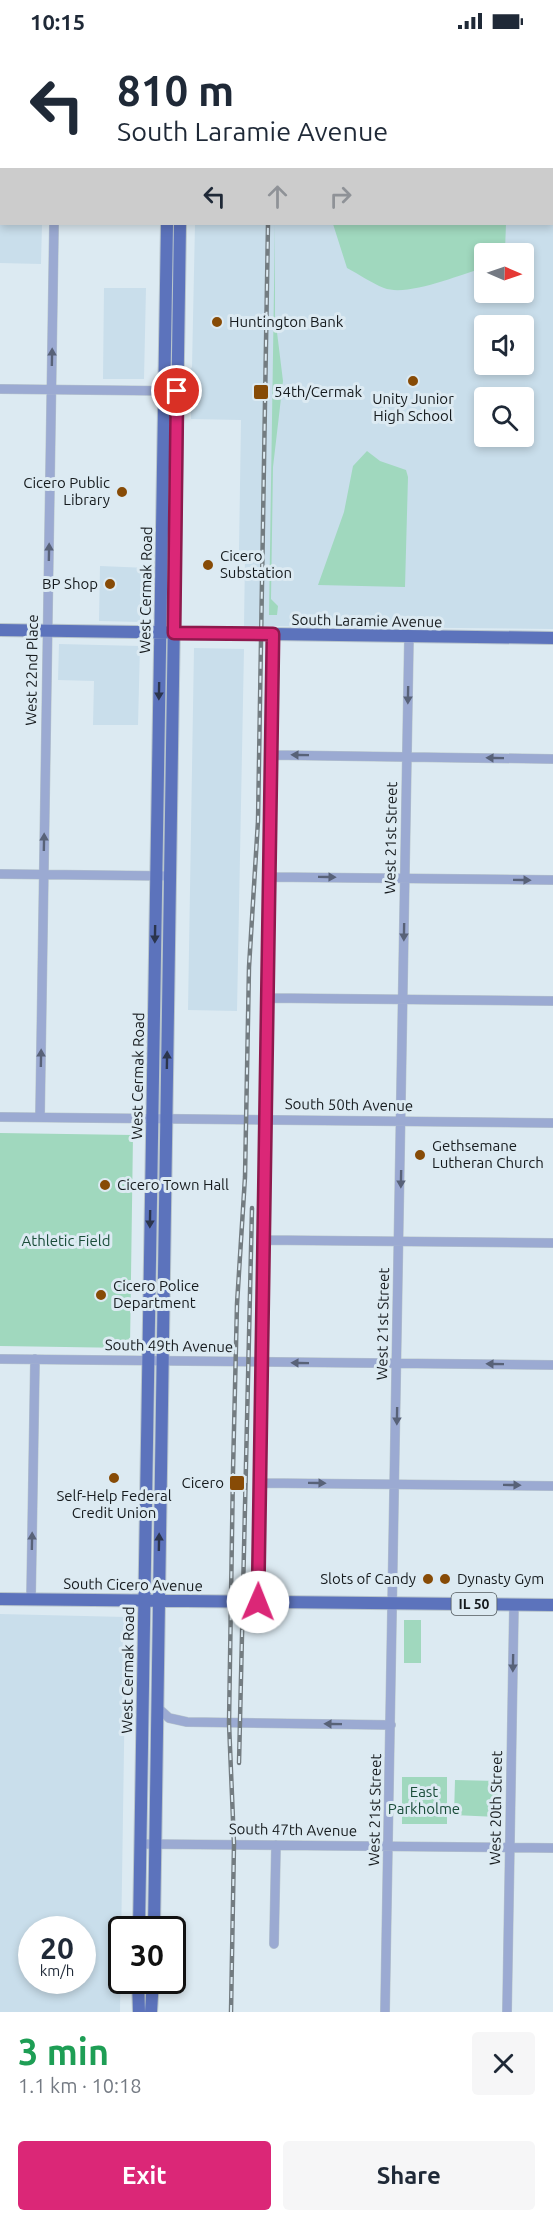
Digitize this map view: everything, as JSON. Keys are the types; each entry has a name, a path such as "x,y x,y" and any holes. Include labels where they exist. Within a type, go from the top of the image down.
{"main road":[{"name":"West Cermak Road","path":"139,1916 166,225"},
{"name":"West Cermak Road","path":"154,1916 180,225"},
{"name":"South Laramie Avenue","path":"0,630 553,638"},
{"name":"South Cicero Avenue","path":"0,1599 553,1605"},
{"path":"138,1994 139,2012"},
{"path":"151,2012 152,1994"}],"street":[{"name":"West 22nd Place","path":"40,1117 54,225"},
{"path":"0,389 177,391"},
{"path":"258,1602 273,634"},
{"name":"West 21st Street","path":"385,2012 392,1725 409,636"},
{"path":"271,755 553,759"},
{"path":"0,874 170,876"},
{"path":"269,877 553,880"},
{"path":"267,998 553,1001"},
{"name":"South 50th Avenue","path":"0,1116 553,1122"},
{"path":"263,1240 553,1243"},
{"name":"South 49th Avenue","path":"0,1359 553,1365"},
{"path":"31,1599 35,1359"},
{"path":"259,1483 553,1486"},
{"name":"West 20th Street","path":"507,2012 514,1604"},
{"path":"157,1707 169,1718 187,1722 392,1725"},
{"name":"South 47th Avenue","path":"140,1844 553,1848"},
{"path":"274,1944 276,1845"}],"shaded area":[{"path":"0,225 42,225 41,264 0,263"},
{"name":"Unity Junior High School","path":"195,225 553,225 553,629 244,626 245,556 239,552 241,420 191,419 191,408 182,405 182,379 187,378 187,373 192,367"},
{"path":"104,288 146,288 144,379 103,379"},
{"path":"100,566 148,568 147,612 140,617 140,622 99,621"},
{"path":"59,644 140,646 138,725 93,725 94,681 58,680"},
{"path":"194,648 244,649 237,1011 188,1010"},
{"path":"0,1614 126,1617 121,1916 108,1916 108,1994 120,1994 120,2012 0,2012"}],"green space":[{"path":"275,225 275,316 283,381 273,467 271,599 278,606 277,615 269,615"},
{"path":"333,225 506,225 505,243 474,243 474,271 406,290 379,286 347,268"},
{"path":"367,451 380,461 406,470 408,477 405,587 318,585 344,512 353,466"},
{"name":"Athletic Field","path":"0,1133 133,1135 130,1348 0,1346"},
{"path":"404,1620 421,1620 421,1663 404,1663"},
{"name":"East Parkholme","path":"402,1777 447,1777 447,1824 402,1824"},
{"name":"East Parkholme","path":"455,1780 498,1781 497,1817 454,1815"}],"railway":[{"path":"231,2012 234,1844 229,1723 233,1471 237,1304 245,1177 249,967 258,821 268,225"},
{"path":"239,1763 252,1208"}],"place":[{"name":"Huntington Bank","path":"217,322"},
{"name":"Unity Junior High School","path":"413,381"},
{"name":"54th/Cermak","path":"261,392"},
{"name":"Cicero Public Library","path":"122,492"},
{"name":"Cicero Substation","path":"208,565"},
{"name":"BP Shop","path":"110,584"},
{"name":"Gethsemane Lutheran Church","path":"420,1155"},
{"name":"Cicero Town Hall","path":"105,1185"},
{"name":"Cicero Police Department","path":"101,1295"},
{"name":"Self-Help Federal Credit Union","path":"114,1478"},
{"name":"Cicero","path":"237,1483"},
{"name":"Slots of Candy","path":"428,1579"},
{"name":"Dynasty Gym","path":"445,1579"}],"route":[{"path":"177,391 174,633 273,634 258,1602"}]}
